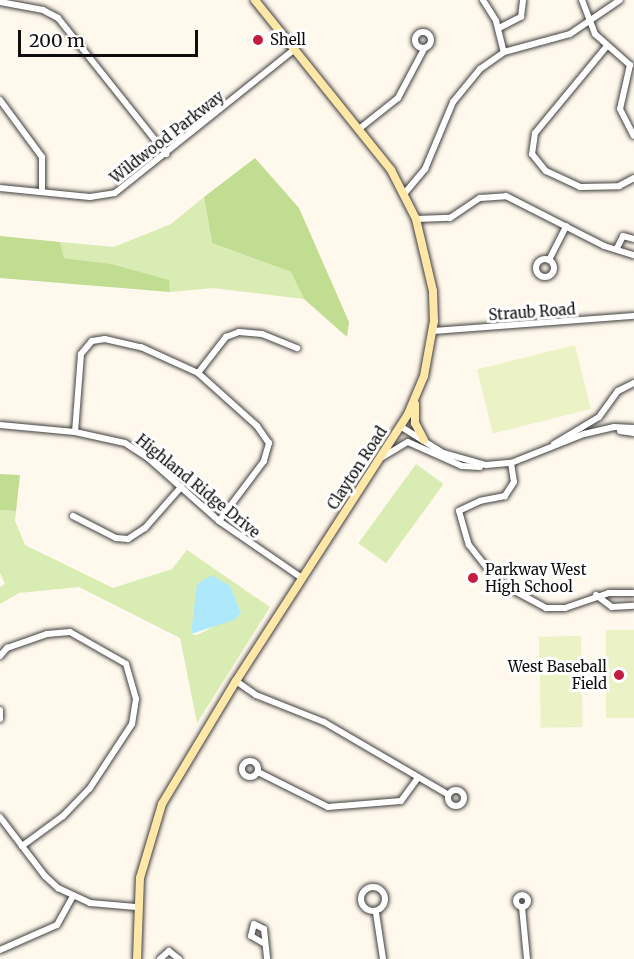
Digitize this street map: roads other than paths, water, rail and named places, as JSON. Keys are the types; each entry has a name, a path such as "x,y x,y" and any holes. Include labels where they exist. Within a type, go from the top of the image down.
{"main road":[{"name":"Clayton Road","path":"137,959 136,907 145,852 162,804 236,681 400,426 416,398 433,331 433,291 416,219 404,194 359,129 255,0"},
{"path":"416,398 415,423 424,440"}],"street":[{"path":"499,28 521,17 523,0"},
{"path":"582,0 595,34 630,65 620,109 634,136"},
{"path":"404,194 425,169 453,102 466,82 504,52 563,37 620,0"},
{"path":"486,1 499,28 504,52"},
{"path":"0,2 43,10 58,18 166,154"},
{"path":"607,46 535,133 532,154 546,171 580,187 619,186 634,178"},
{"name":"Wildwood Parkway","path":"0,188 108,195 166,154 295,49"},
{"path":"359,129 398,98 424,49"},
{"path":"0,100 42,157 42,192"},
{"path":"416,219 450,218 480,198 499,195 604,246 617,248 634,255"},
{"path":"549,260 566,226"},
{"path":"617,248 623,236 634,239"},
{"name":"Straub Road","path":"433,331 634,316"},
{"path":"198,373 226,337 238,332 262,334 297,348"},
{"path":"75,432 81,354 92,341 105,339 141,347 198,373 257,426 269,443 268,455 219,521"},
{"path":"554,445 599,417 618,391 634,383"},
{"name":"Highland Ridge Drive","path":"0,425 108,437 132,447 219,521 302,578"},
{"path":"400,426 443,453 486,465"},
{"path":"602,429 634,434"},
{"path":"379,460 408,442 462,466 511,463 554,445 602,429 634,429"},
{"path":"511,463 514,482 506,496 480,501 459,512 469,545 498,582 530,602 565,608 596,595 634,593"},
{"path":"73,516 116,538 128,539 145,528 181,487"},
{"path":"596,595 612,607 634,606"},
{"path":"0,656 7,648 47,634 70,632 126,663 136,699 132,724 85,795 22,846"},
{"path":"236,681 256,695 324,722 417,779 447,794"},
{"path":"0,710 0,719"},
{"path":"258,772 328,807 401,801 417,779"},
{"path":"0,817 45,876 73,896 90,903 136,907"},
{"path":"376,913 364,907 360,899 369,886 380,888 385,895 376,913 383,959"},
{"path":"0,950 57,925 73,896"},
{"path":"522,907 527,959"},
{"path":"265,944 267,959"},
{"path":"160,959 169,951 179,959"}],"water":[{"path":"212,575 230,586 241,613 234,620 191,634 197,584"}],"place":[{"name":"Shell","path":"258,40"},
{"name":"Parkway West High School","path":"473,578"},
{"name":"West Baseball Field","path":"619,675"}]}
